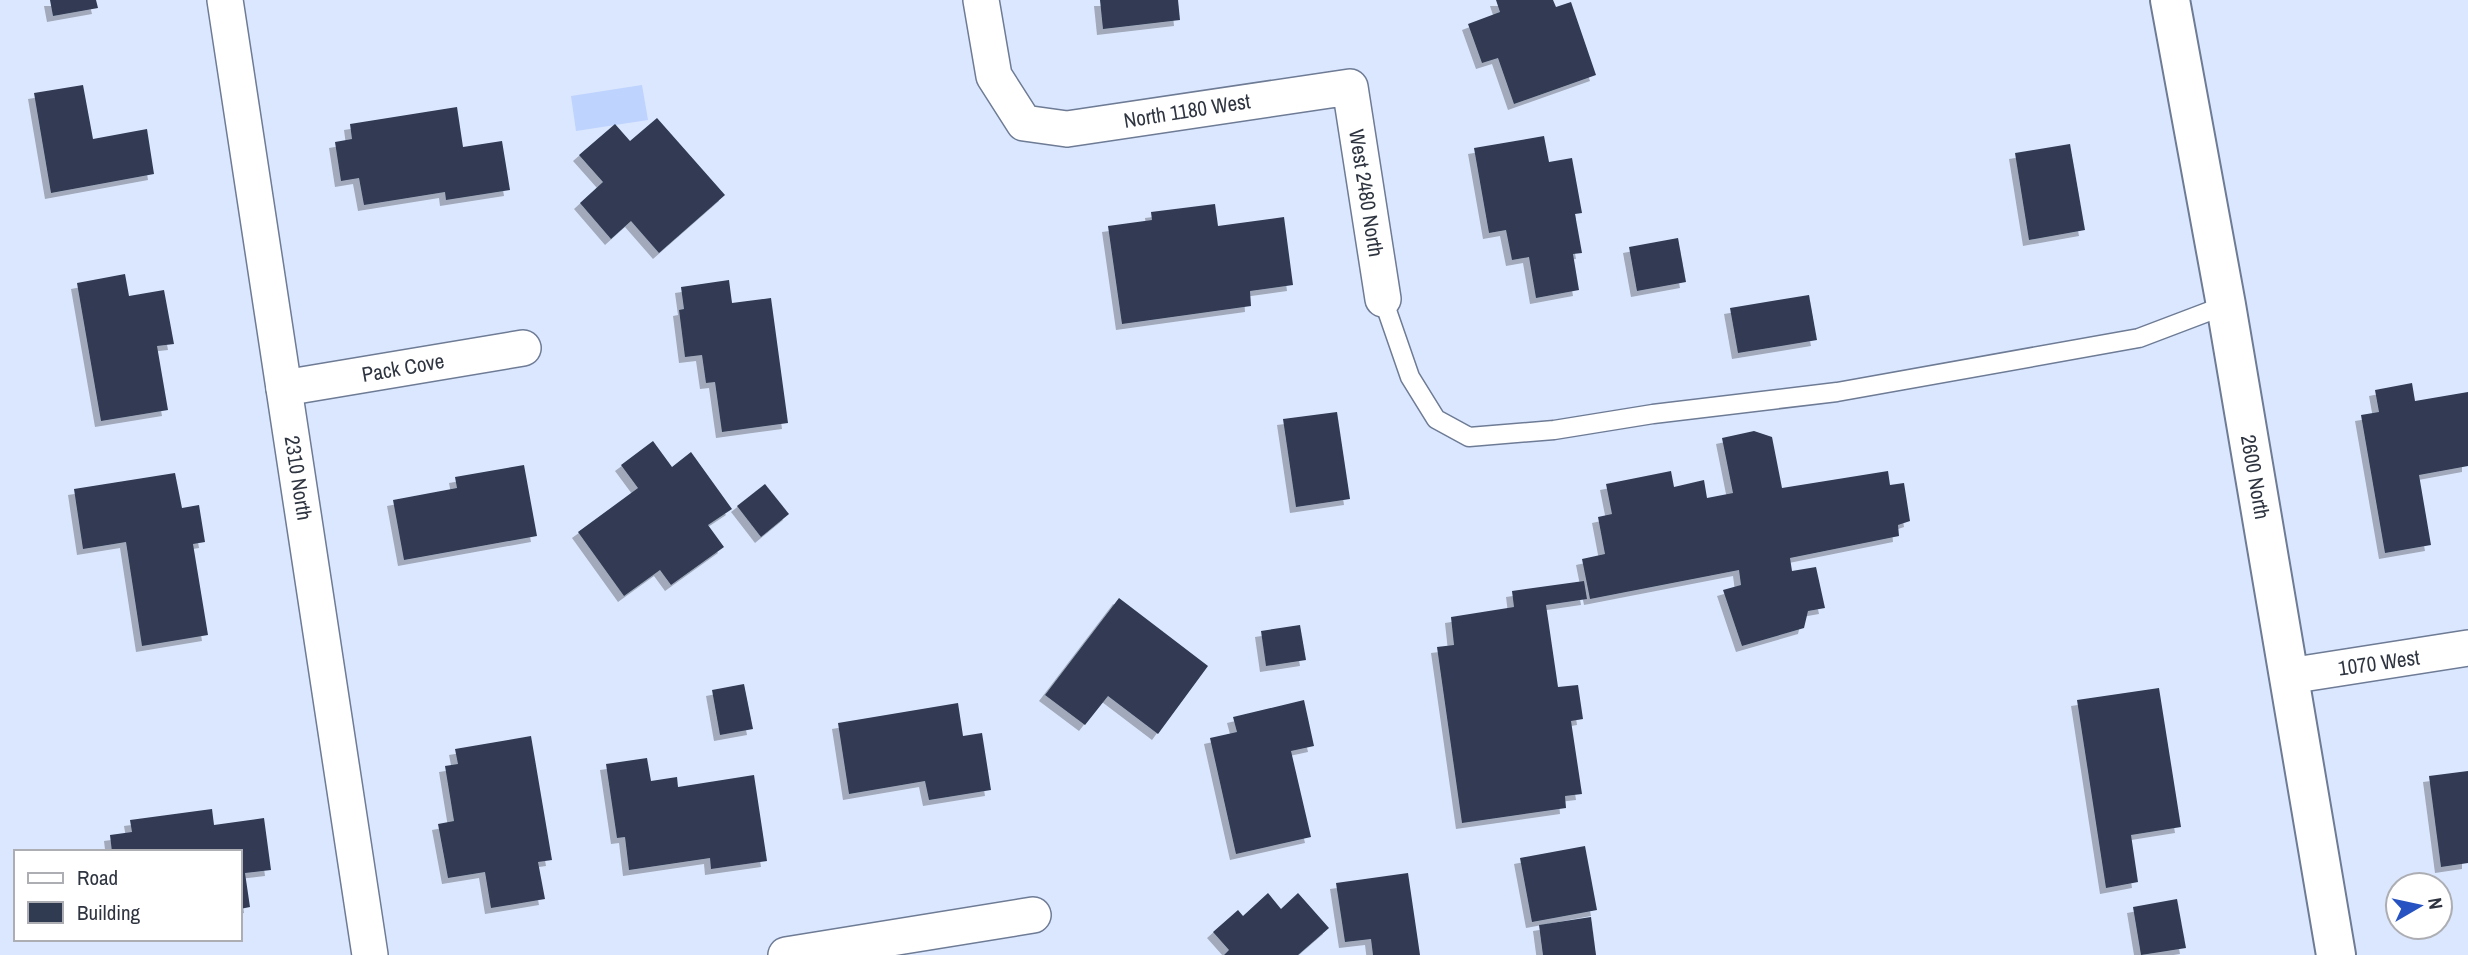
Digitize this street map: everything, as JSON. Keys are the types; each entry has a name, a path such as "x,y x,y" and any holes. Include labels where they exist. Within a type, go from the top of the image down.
{"street":[{"name":"2310 North","path":"225,0 370,955"},
{"name":"North 1180 West","path":"981,0 994,76 1024,123 1067,130 1350,87"},
{"name":"2600 North","path":"2170,0 2226,305 2336,955"},
{"name":"West 2480 North","path":"1350,87 1383,299"},
{"name":"Pack Cove","path":"284,388 523,348"},
{"name":"1070 West","path":"2289,676 2468,648"},
{"path":"786,955 1033,915"}],"lane":[{"path":"1383,299 1410,377 1436,419 1469,438 1554,430 1653,414 1837,392 2139,338 2226,305"}],"shaded area":[{"path":"642,85 648,120 576,131 571,96"}],"building":[{"path":"50,0 96,0 98,8 53,16"},
{"path":"1100,0 1178,0 1180,20 1103,29"},
{"path":"1496,0 1553,0 1556,7 1571,2 1596,75 1514,104 1498,58 1482,63 1468,24 1500,12"},
{"path":"83,85 93,139 147,129 154,174 51,193 34,93"},
{"path":"457,107 463,147 502,141 510,190 446,200 445,192 364,205 359,178 341,181 335,142 352,139 350,124"},
{"path":"657,118 725,195 659,253 631,221 611,239 580,203 603,182 579,155 615,124 630,141"},
{"path":"1544,136 1549,162 1572,158 1582,213 1575,214 1582,253 1573,254 1579,290 1536,298 1529,257 1512,260 1506,230 1489,233 1474,148"},
{"path":"2070,144 2085,230 2029,240 2015,153"},
{"path":"1215,204 1218,226 1284,217 1293,285 1250,291 1251,306 1122,324 1108,226 1152,220 1151,212"},
{"path":"1678,238 1686,282 1637,291 1629,247"},
{"path":"125,274 129,296 164,290 174,344 157,346 168,410 101,421 77,283"},
{"path":"729,280 732,303 771,298 788,423 722,432 715,382 706,383 702,355 685,357 679,310 684,309 681,287"},
{"path":"1809,295 1817,340 1738,353 1730,308"},
{"path":"2412,383 2415,401 2468,392 2468,466 2419,475 2431,545 2385,553 2361,415 2379,412 2375,390"},
{"path":"1337,412 1350,499 1296,507 1283,419"},
{"path":"1754,431 1772,437 1782,488 1888,471 1890,485 1904,483 1910,521 1898,525 1899,536 1790,558 1792,571 1816,567 1825,608 1808,611 1804,628 1742,646 1723,590 1741,585 1739,570 1590,599 1582,559 1605,554 1598,517 1612,514 1606,484 1671,471 1674,487 1704,480 1707,498 1733,493 1722,438"},
{"path":"653,441 672,467 691,452 732,509 708,525 724,547 671,585 660,570 624,596 578,532 638,488 621,465"},
{"path":"524,465 537,536 404,560 393,500 457,488 455,477"},
{"path":"175,473 182,508 199,505 205,542 193,544 208,635 142,646 126,542 83,549 74,489"},
{"path":"765,484 789,514 761,537 737,506"},
{"path":"1584,581 1587,599 1546,605 1558,687 1578,685 1583,719 1571,721 1582,794 1565,796 1566,808 1462,823 1437,647 1454,645 1451,617 1514,607 1512,591"},
{"path":"1119,598 1208,666 1158,734 1108,696 1085,725 1045,695"},
{"path":"1300,625 1306,660 1266,666 1261,631"},
{"path":"744,684 753,729 720,735 712,690"},
{"path":"2159,688 2181,827 2131,835 2138,882 2106,888 2077,700"},
{"path":"1304,700 1314,746 1291,751 1311,837 1236,854 1210,738 1237,732 1233,717"},
{"path":"958,703 963,736 982,733 991,790 929,800 925,781 849,794 838,723"},
{"path":"531,736 552,860 538,862 545,899 491,908 485,872 448,878 438,824 454,821 445,766 458,764 455,749"},
{"path":"647,758 651,781 677,777 678,787 754,775 767,861 711,869 710,858 629,870 625,837 617,838 606,764"},
{"path":"2468,771 2468,863 2441,867 2429,776"},
{"path":"212,809 214,825 264,818 271,870 245,873 250,907 242,909 242,850 112,850 110,835 132,832 130,820"},
{"path":"1585,846 1597,910 1532,922 1520,858"},
{"path":"1408,873 1420,955 1373,955 1371,939 1345,942 1336,883"},
{"path":"1268,893 1281,909 1298,893 1329,928 1298,955 1224,955 1229,950 1213,932 1238,910 1243,916"},
{"path":"2177,899 2186,948 2141,955 2133,907"},
{"path":"1591,917 1596,955 1543,955 1539,925"}]}
